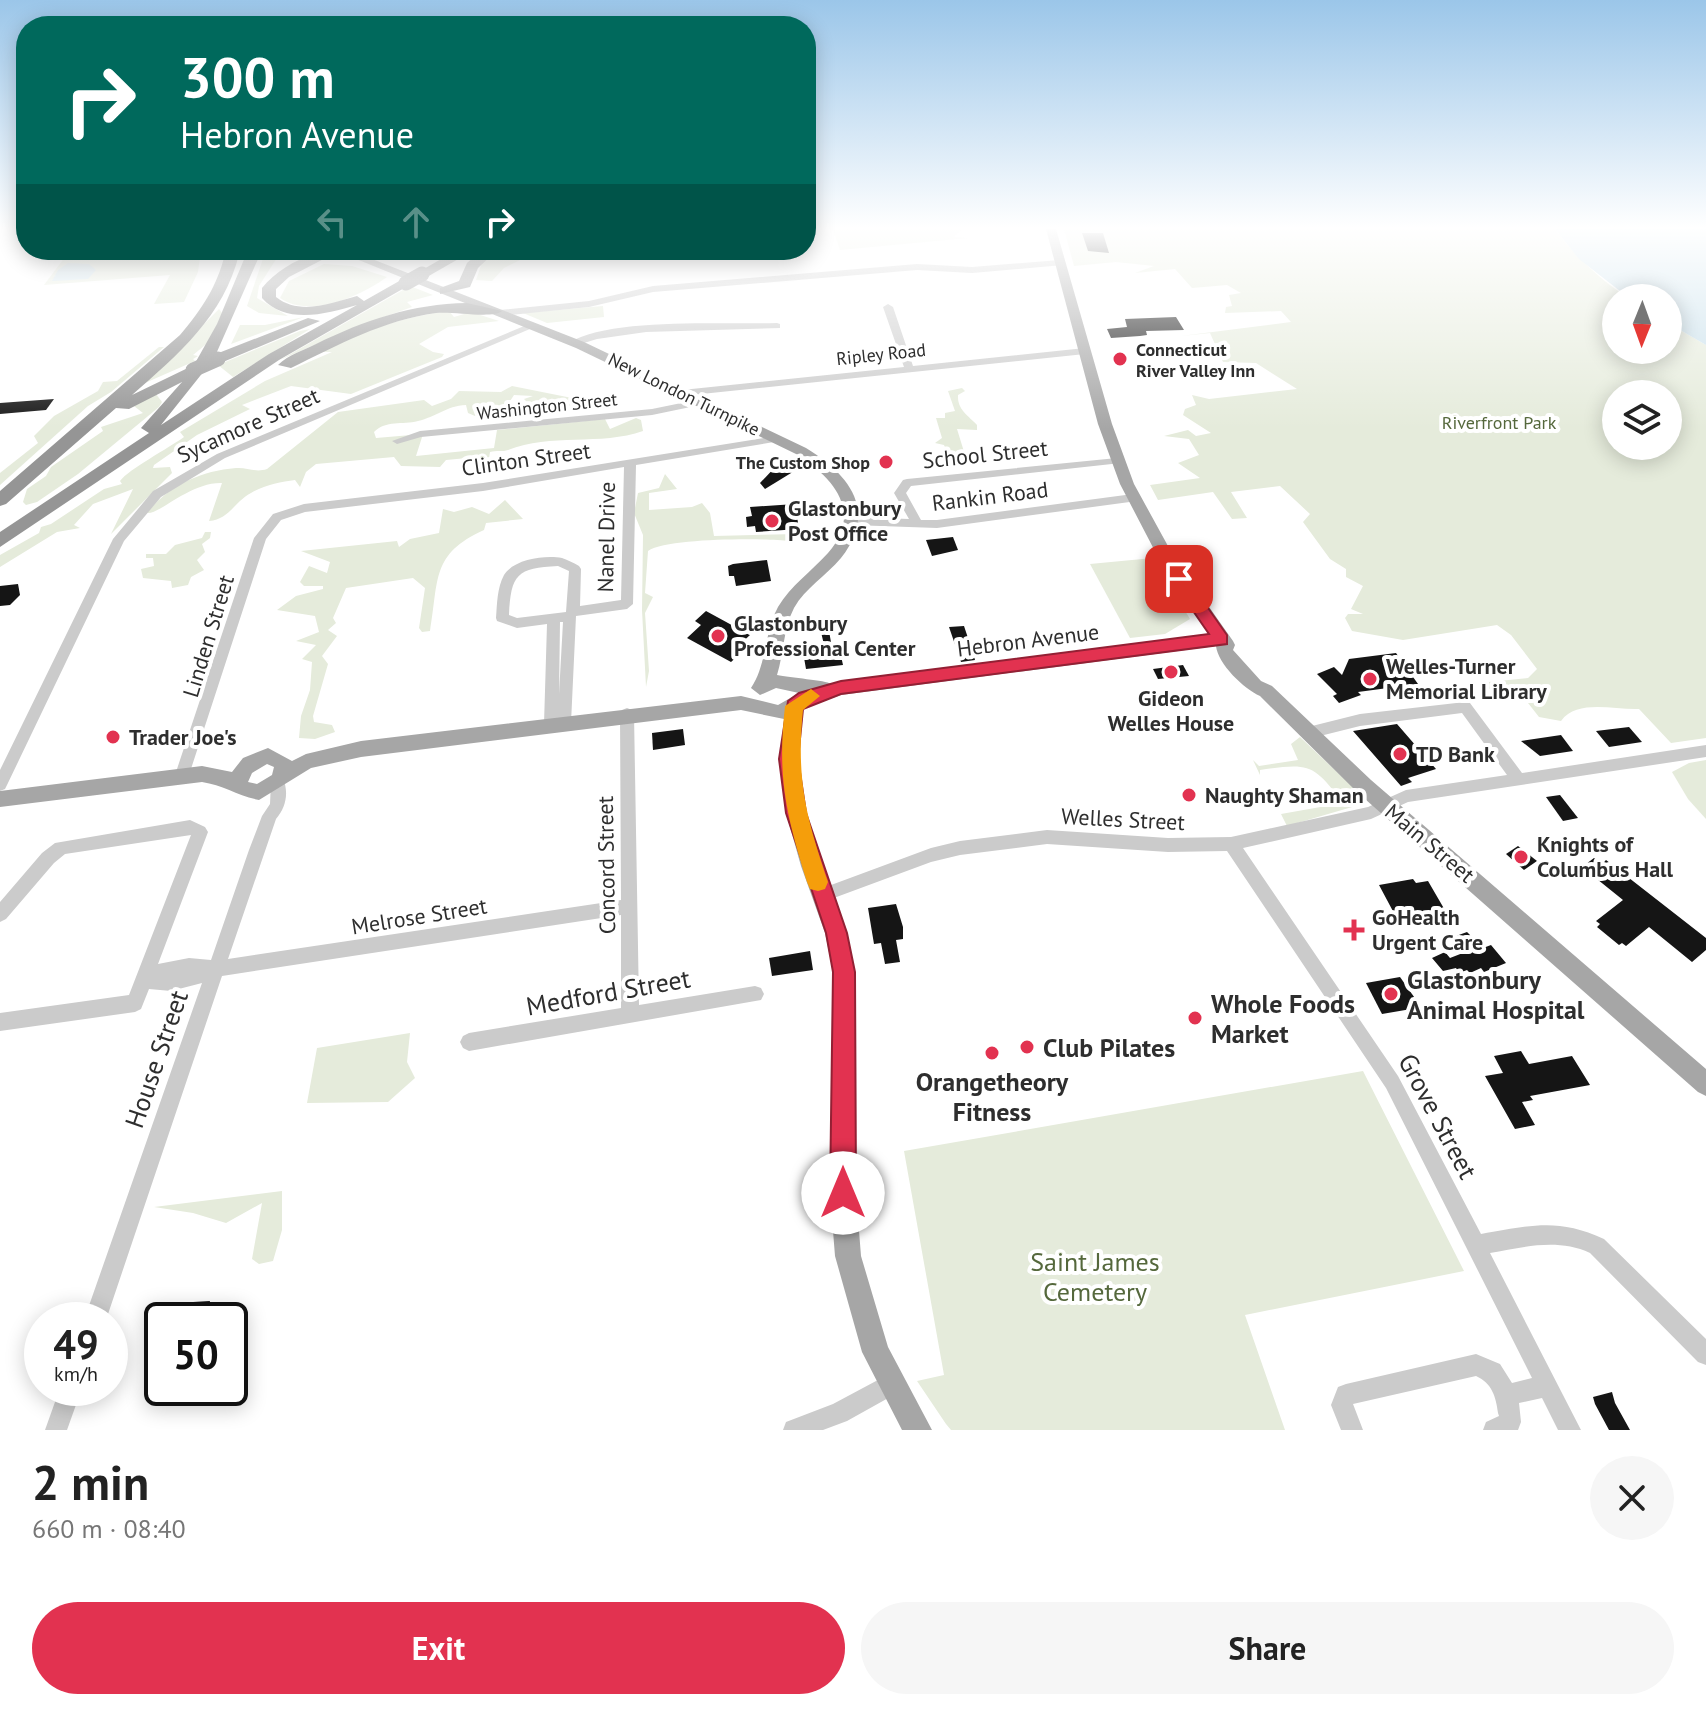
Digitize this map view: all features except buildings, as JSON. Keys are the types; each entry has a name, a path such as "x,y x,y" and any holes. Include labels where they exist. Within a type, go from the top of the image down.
{"highway":[{"path":"0,500 193,329 217,296"},
{"path":"111,466 177,399 206,362 238,296"},
{"path":"269,296 282,308 304,311 362,298"},
{"path":"42,464 113,412 193,370 367,296"},
{"path":"0,541 195,410 377,296"},
{"path":"478,296 493,310"},
{"path":"195,410 381,321 442,306 493,310"}],"main road":[{"name":"New London Turnpike","path":"457,296 574,343 818,460 838,477 850,497 852,521"},
{"name":"Main Street","path":"1069,296 1117,461 1133,498 1167,559 1223,641 1224,651 1234,664 1387,806 1706,1084"},
{"path":"789,759 780,742 776,722 762,698 770,675 774,645 788,604 841,547 852,521"},
{"name":"Hebron Avenue","path":"790,684 841,688 1223,641"},
{"path":"774,645 790,684 798,694 789,759 801,834 840,948 845,989 843,1181 847,1243 863,1316 891,1384 918,1430"},
{"path":"0,799 184,775 217,775 242,788 262,791 280,772 308,761 361,749 627,714 700,710 762,698 775,681 790,684"},
{"name":"Hebron Avenue","path":"795,705 841,688"},
{"path":"762,698 783,712 795,705"},
{"path":"184,775 205,766 252,761 268,756 280,772"},
{"path":"242,788 241,773 252,761"}],"street":[{"path":"493,310 589,304 623,296"},
{"path":"888,307 909,368"},
{"path":"574,343 604,336 715,325 733,329 777,326"},
{"name":"Sycamore Street","path":"0,785 123,533 159,492 228,452 532,326"},
{"name":"Ripley Road","path":"682,393 1085,351"},
{"name":"Washington Street","path":"397,441 420,434 652,412 701,402"},
{"name":"Clinton Street","path":"281,515 313,507 630,464 776,439"},
{"name":"School Street","path":"918,525 900,493 901,487 912,482 1117,461"},
{"name":"Nanel Drive","path":"557,724 572,614 573,566 557,561 522,565 511,571 506,581 502,618 517,623 554,619 572,614 627,604 630,464"},
{"name":"Rankin Road","path":"852,521 918,525 1133,498"},
{"name":"Linden Street","path":"184,775 260,538 281,515"},
{"path":"554,619 557,724"},
{"path":"1308,733 1360,720 1465,707 1518,779"},
{"name":"Concord Street","path":"627,714 630,1015"},
{"name":"Welles Street","path":"823,895 931,855 1019,840 1065,837 1168,845 1231,844 1283,834 1387,806 1406,796 1706,751"},
{"name":"House Street","path":"101,1302 270,816 278,806 280,772"},
{"path":"242,788 262,803 270,816"},
{"path":"0,914 48,858 61,848 197,828 200,836 135,1003 0,1022"},
{"name":"Grove Street","path":"1231,844 1380,1062 1570,1430"},
{"name":"Melrose Street","path":"144,979 159,983 190,979 217,969 629,906"},
{"name":"Medford Street","path":"469,1042 755,994"},
{"path":"1476,1245 1563,1232 1579,1236 1597,1246 1706,1354"},
{"path":"1352,1430 1343,1397 1476,1365 1491,1370 1505,1395 1510,1422 1494,1430"},
{"path":"794,1430 839,1413 891,1384"},
{"path":"1505,1395 1547,1386"},
{"path":"56,1430 65,1406"}],"green space":[{"path":"159,296 187,296 184,302 154,304"},
{"path":"250,296 257,296 288,316 259,313 247,306"},
{"path":"355,296 320,306 292,304 280,298"},
{"path":"393,296 430,296 407,302 412,307 353,328 280,360"},
{"name":"Riverfront Park","path":"1229,296 1602,296 1602,364 1682,364 1682,331 1706,345 1706,738 1671,743 1639,709 1586,708 1568,714 1561,721 1539,717 1528,703 1507,699 1479,683 1528,678 1537,669 1511,635 1497,625 1403,640 1352,631 1345,618 1348,614 1363,614 1351,609 1363,586 1346,577 1346,569 1330,559 1303,522 1310,514 1280,486 1231,492 1247,518 1232,519 1213,492 1158,500 1150,485 1200,478 1178,463 1199,455 1189,439 1164,436 1188,430 1196,436 1211,433 1183,415 1185,409 1196,405 1192,395 1209,399 1297,389 1256,363 1223,362 1210,333 1181,336 1291,322 1281,311 1225,313 1226,307 1232,306"},
{"path":"603,306 604,317 547,323 523,313"},
{"path":"219,309 222,313 210,341 193,355 198,356 193,359 195,361 145,383"},
{"path":"449,311 454,317 471,312 499,321 448,327 419,344 444,354 442,357 351,394 291,386 242,405 250,409 197,435 154,465 153,468 170,467 172,473 111,534 133,489 93,504 74,525 80,528 57,532 0,567 0,555 104,489 122,484 120,481 132,471 184,437 180,432 265,381 332,352 321,352 368,331"},
{"path":"304,317 231,344 240,325 265,325"},
{"path":"310,329 233,377 218,365 300,331"},
{"path":"159,347 164,347 111,392 88,406 0,485 0,473 38,443 34,436 54,416 98,391 103,382 117,381"},
{"path":"512,386 587,401 582,406 530,405 524,399 533,396 514,395 501,415 486,406 475,416 468,413 466,405 459,406 418,421 384,426 374,432 376,438 423,434 416,456 494,448 497,430 605,419 610,429 636,418 641,420 643,431 610,438 541,442 506,451 492,451 488,465 484,467 478,457 446,460 440,467 401,466 394,457 316,464 306,472 300,487 295,480 261,488 216,520 209,521 222,483 198,488 147,513 176,487 198,476 236,468 267,469 338,412 424,400 432,406 451,399 459,391 501,392"},
{"path":"962,388 965,391 958,395 959,405 977,425 977,430 957,429 965,455 950,459 944,445 935,443 942,438 936,418 945,418 945,413 955,411 948,391"},
{"path":"156,394 162,402 159,407 78,474 37,502 26,505 23,502 27,489 46,476 51,467 103,431 101,427 143,413 134,406"},
{"path":"665,474 677,489 649,493 649,510 692,507 702,503 710,513 714,536 797,534 789,541 694,541 648,551 645,593 653,597 645,613 649,671 646,687 642,610 643,535 634,513 638,493 659,488"},
{"path":"505,500 523,519 486,523 484,530 454,549 440,570 430,631 422,632 419,628 425,588 413,578 346,588 333,618 336,623 328,630 337,636 322,656 328,664 313,716 314,722 332,725 335,732 315,739 299,738 301,716 310,690 312,662 302,659 316,645 296,641 319,632 315,616 277,610 296,596 323,589 323,586 304,586 300,582 309,566 327,573 330,562 301,551 397,541 399,547 410,539 439,533 443,509 454,512 472,507 489,514"},
{"path":"205,532 211,532 210,538 202,544 205,552 197,560 204,570 191,577 188,585 172,588 171,581 143,578 141,569 154,566 153,558 146,558 146,554 166,554 175,545 202,538"},
{"path":"1153,558 1190,619 1165,634 1130,638 1090,564"},
{"path":"1300,737 1357,791 1361,799 1359,805 1287,826 1281,814 1343,803 1324,780 1309,769 1276,768 1260,770 1260,775 1253,760 1259,766 1298,760 1291,744"},
{"path":"1706,760 1706,819 1688,799 1672,772 1689,763"},
{"path":"410,1033 407,1062 415,1078 388,1102 307,1103 317,1048"},
{"name":"Saint James Cemetery","path":"1363,1071 1464,1271 1245,1315 1285,1430 951,1430 917,1381 944,1375 904,1151"},
{"path":"282,1191 282,1230 273,1261 259,1264 252,1259 262,1203 226,1223 193,1213 154,1207"}],"water":[{"path":"1682,296 1706,296 1706,345 1682,331"}],"slow traffic":[{"path":"811,696 794,706 791,714 789,759 798,823 818,882"}],"place":[{"name":"Connecticut River Valley Inn","path":"1120,359"},
{"name":"The Custom Shop","path":"886,462"},
{"name":"Glastonbury Post Office","path":"772,521"},
{"name":"Glastonbury Professional Center","path":"718,636"},
{"name":"Gideon Welles House","path":"1171,672"},
{"name":"Welles-Turner Memorial Library","path":"1370,679"},
{"name":"Trader Joe's","path":"113,737"},
{"name":"TD Bank","path":"1400,754"},
{"name":"Naughty Shaman","path":"1189,795"},
{"name":"Knights of Columbus Hall","path":"1521,857"},
{"name":"GoHealth Urgent Care","path":"1354,930"},
{"name":"Glastonbury Animal Hospital","path":"1391,994"},
{"name":"Whole Foods Market","path":"1195,1018"},
{"name":"Club Pilates","path":"1027,1047"},
{"name":"Orangetheory Fitness","path":"992,1053"}],"route":[{"path":"843,1193 844,972 836,933 811,866 796,813 789,759 794,706 805,698 841,688 1221,639 1179,579"}]}
